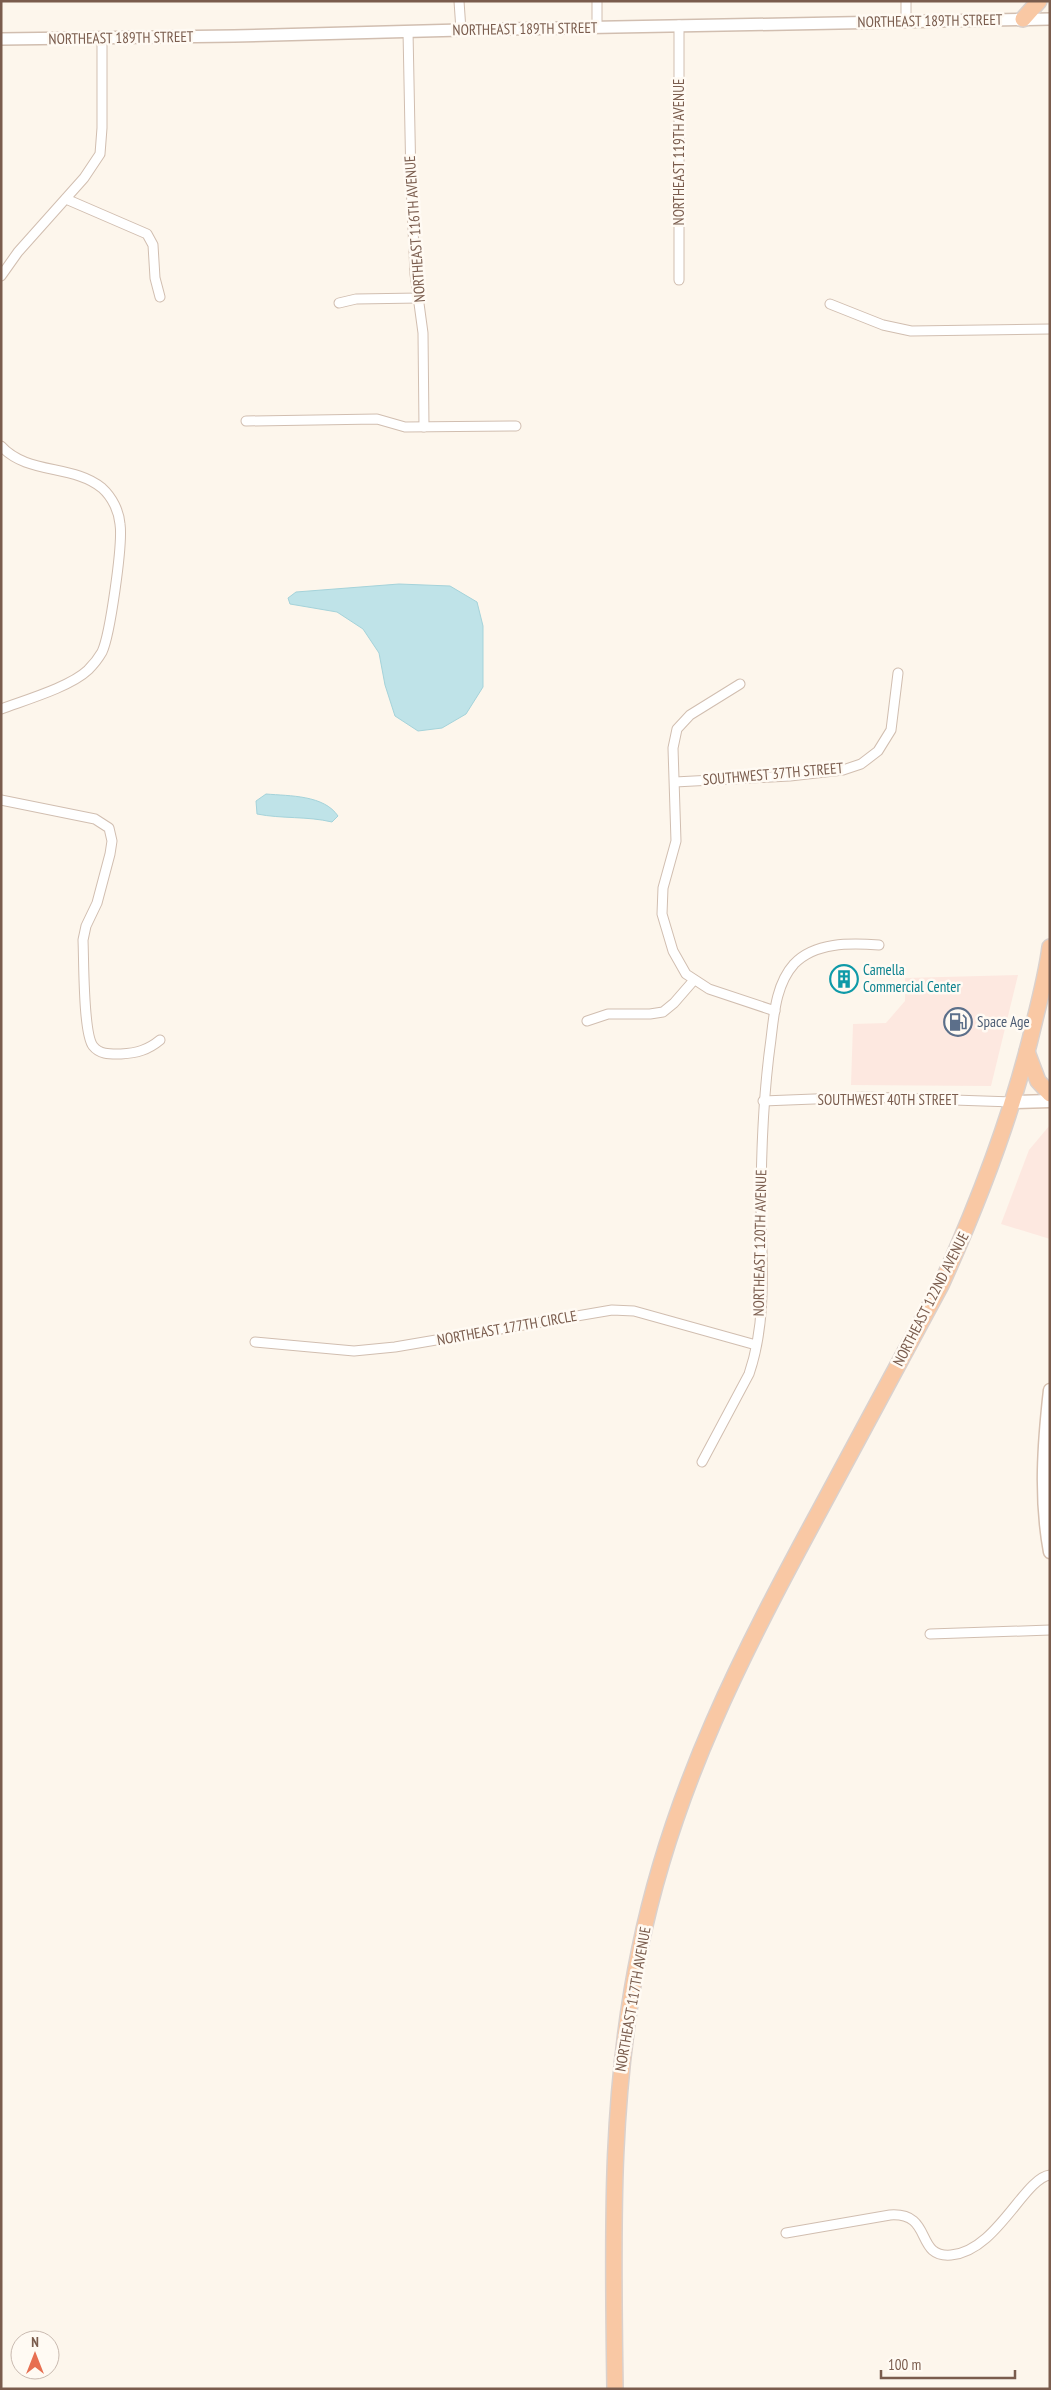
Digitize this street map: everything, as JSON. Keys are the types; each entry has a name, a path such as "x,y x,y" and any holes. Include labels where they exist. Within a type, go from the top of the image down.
{"highway":[{"path":"1023,19 1039,1"},
{"name":"NORTHEAST 122ND AVENUE","path":"756,1630 940,1285 967,1228 1014,1102 1028,1052 1050,947"},
{"path":"1028,1052 1038,1081 1050,1094"},
{"name":"NORTHEAST 117TH AVENUE","path":"615,2389 613,2168 617,2103 632,1990 650,1904 688,1783 708,1730 756,1630"}],"main road":[{"path":"1014,1102 1050,1101"},
{"path":"1050,1390 1044,1485 1045,1524 1050,1552"}],"street":[{"path":"459,1 461,30"},
{"path":"597,1 597,27"},
{"path":"906,1 906,21"},
{"name":"NORTHEAST 189TH STREET","path":"1,39 1050,19"},
{"name":"NORTHEAST 119TH AVENUE","path":"679,25 679,280"},
{"name":"NORTHEAST 116TH AVENUE","path":"408,31 411,183 415,274 423,333 424,427"},
{"path":"1,276 18,252 91,169 100,154 102,128 102,38"},
{"path":"66,199 147,234 153,245 155,278 160,297"},
{"path":"339,303 356,299 419,298"},
{"path":"830,304 883,325 911,331 1050,329"},
{"path":"246,421 377,419 405,428 516,426"},
{"path":"1,446 30,464 76,474 99,486 113,502 120,525 116,578 106,641 99,657 87,671 75,679 1,709"},
{"name":"SOUTHWEST 37TH STREET","path":"675,782 754,779 843,770 870,759 883,745 891,730 898,673"},
{"path":"740,684 690,715 676,729 673,748 676,841 663,888 662,914 678,963 694,980 708,989 775,1011"},
{"path":"1,800 95,819 102,822 108,828 112,841 110,854 97,903 86,926 83,940 87,1033 94,1047 105,1053 112,1054 145,1050 160,1040"},
{"name":"NORTHEAST 120TH AVENUE","path":"702,1462 749,1374 756,1345 762,1298 763,1100 775,1011 785,977 789,970 805,955 832,945 879,945"},
{"path":"588,1022 608,1014 650,1014 662,1012 674,1003 694,980"},
{"name":"SOUTHWEST 40TH STREET","path":"763,1100 866,1098 1014,1102"},
{"name":"NORTHEAST 177TH CIRCLE","path":"255,1342 354,1351 395,1347 612,1310 634,1311 756,1345"},
{"path":"930,1634 1050,1630"},
{"path":"786,2233 904,2214 918,2223 928,2246 935,2252 952,2255 988,2237 1032,2187 1050,2175"}],"shaded area":[{"path":"1018,975 991,1086 851,1085 853,1024 886,1023 905,1001 905,978"},
{"path":"1050,1125 1050,1239 1001,1224 1029,1150"}],"water":[{"path":"399,584 450,586 477,602 483,626 483,687 466,714 442,728 418,731 395,716 385,685 379,653 363,629 337,612 290,604 288,598 296,592"},
{"path":"266,794 296,796 315,800 332,809 338,816 332,822 257,814 256,801"}],"place":[{"name":"Camella Commercial Center","path":"844,979"},
{"name":"Space Age","path":"958,1022"}]}
